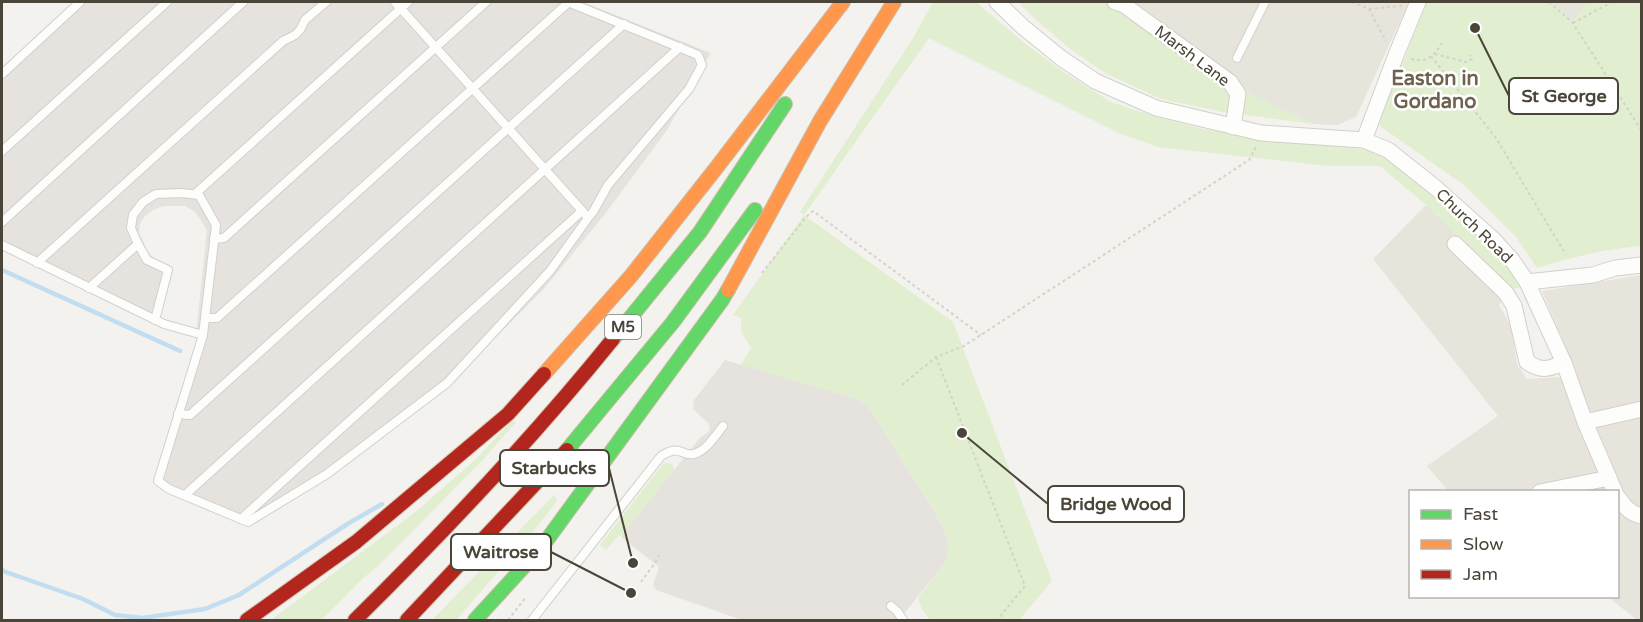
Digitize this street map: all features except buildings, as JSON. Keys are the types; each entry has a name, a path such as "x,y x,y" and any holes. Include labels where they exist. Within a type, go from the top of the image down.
{"highway":[{"name":"M5","path":"247,621 356,542 508,414 631,276 843,2"},
{"name":"M5","path":"355,621 498,473 577,384 700,232 850,2"},
{"name":"M5","path":"475,621 541,548 722,300 820,122 894,2"},
{"name":"M5","path":"407,621 587,426 673,322 820,122"}],"street":[{"path":"997,2 1046,46 1095,81 1156,108 1261,133 1364,140 1417,3"},
{"name":"Marsh Lane","path":"1116,2 1124,5 1230,82 1238,94 1233,127"},
{"name":"Church Road","path":"1364,140 1388,150 1436,188 1493,239 1512,260 1527,282 1564,363 1585,422 1612,485 1561,490"},
{"path":"1457,251 1506,293 1514,306 1527,362 1537,369 1564,363"},
{"path":"1527,282 1593,275 1615,268 1641,265"},
{"path":"1585,422 1641,409"},
{"path":"1619,500 1626,509 1641,516"}],"lane":[{"path":"2,74 80,2"},
{"path":"2,151 167,2"},
{"path":"2,222 243,2"},
{"path":"37,263 283,41 295,35 305,20 326,2"},
{"path":"195,194 398,5 408,2"},
{"path":"214,239 224,238 486,2"},
{"path":"155,320 168,270 147,260 131,228 133,215 143,202 156,194 195,194 198,195 216,225 214,239 203,335 158,481 169,489 248,522 327,474 447,383 550,270 593,212 608,185 689,89 702,65 698,55 569,2 217,318 205,318"},
{"path":"1237,58 1265,2"},
{"path":"398,5 588,218"},
{"path":"178,414 190,415 624,24"},
{"path":"185,495 680,47"},
{"path":"241,519 582,210"},
{"path":"89,288 138,244"},
{"path":"2,245 155,320 203,335"},
{"path":"532,621 661,456 669,450 695,454 723,426"},
{"path":"891,606 903,621"}],"path":[{"path":"1352,2 1369,9 1417,3"},
{"path":"1549,2 1573,23 1641,131"},
{"path":"1573,23 1612,2"},
{"path":"1369,9 1385,40 1396,55 1425,60 1435,54 1442,43"},
{"path":"1435,54 1466,62 1472,58 1470,55"},
{"path":"1431,56 1497,138 1566,255"},
{"path":"902,385 936,357 964,346 1250,160 1261,133"},
{"path":"759,277 813,211 981,335"},
{"path":"936,357 1025,586 996,621"},
{"path":"641,582 659,555"}],"shaded area":[{"path":"74,2 583,2 711,53 667,130 605,214 544,289 446,387 323,480 246,526 168,492 155,484 198,343 197,324 207,230 195,212 185,206 163,206 144,217 140,224 139,233 148,252 154,258 172,267 155,322 2,247 2,68"},
{"path":"1107,2 1409,2 1356,117 1337,125 1314,124 1227,83 1123,8"},
{"path":"1551,2 1589,2 1573,21"},
{"path":"1426,205 1512,289 1499,305 1511,326 1517,364 1527,379 1578,376 1542,291 1641,275 1641,620 1637,620 1609,598 1619,598 1619,490 1447,490 1427,466 1498,416 1373,259"},
{"path":"725,360 854,398 865,404 873,414 938,518 947,537 948,550 944,564 899,620 742,620 656,590 653,585 659,567 621,537 699,439 709,431 710,426 693,409 694,400"}],"green space":[{"path":"933,2 976,2 1027,45 1065,73 1111,102 1156,117 1204,129 1372,150 1389,156 1489,242 1523,282 1519,288 1512,289 1426,205 1380,166 1328,166 1158,147 1119,133 929,38 804,215 800,212 913,38"},
{"path":"1018,2 1107,2 1123,8 1227,83 1314,124 1223,112 1161,99 1105,73 1070,49"},
{"path":"1427,2 1551,2 1573,21 1589,2 1641,2 1641,246 1589,254 1537,268 1515,236 1465,186 1380,126 1381,117"},
{"path":"804,215 953,322 1052,581 1019,620 930,620 922,610 918,598 944,564 947,537 938,518 873,414 865,404 854,398 741,365 751,348 741,331 741,318 733,315"},
{"path":"512,421 516,422 480,463 321,620 271,620 414,513 476,459"},
{"path":"665,463 672,464 675,471 621,537 619,535 606,550 600,545"},
{"path":"555,494 557,501 532,533 456,620 432,620"}],"waterway":[{"path":"2,270 180,351"},
{"path":"2,569 83,599 115,615 142,618 205,609 239,595 382,504"}],"traffic: fast":[{"path":"613,339 700,232 785,104"},
{"path":"567,450 673,322 755,210"},
{"path":"475,620 541,548 728,290"}],"traffic: slow":[{"path":"544,374 631,276 843,2"},
{"path":"728,290 820,121 894,2"}],"traffic: jam":[{"path":"355,620 488,483 613,339"},
{"path":"247,620 356,542 508,414 544,374"},
{"path":"407,620 567,450"}],"place":[{"name":"St George","path":"1475,28"},
{"name":"Bridge Wood","path":"962,433"},
{"name":"Starbucks","path":"633,563"},
{"name":"Waitrose","path":"631,593"}],"district":[{"name":"Easton in Gordano","path":"1435,90"}]}
